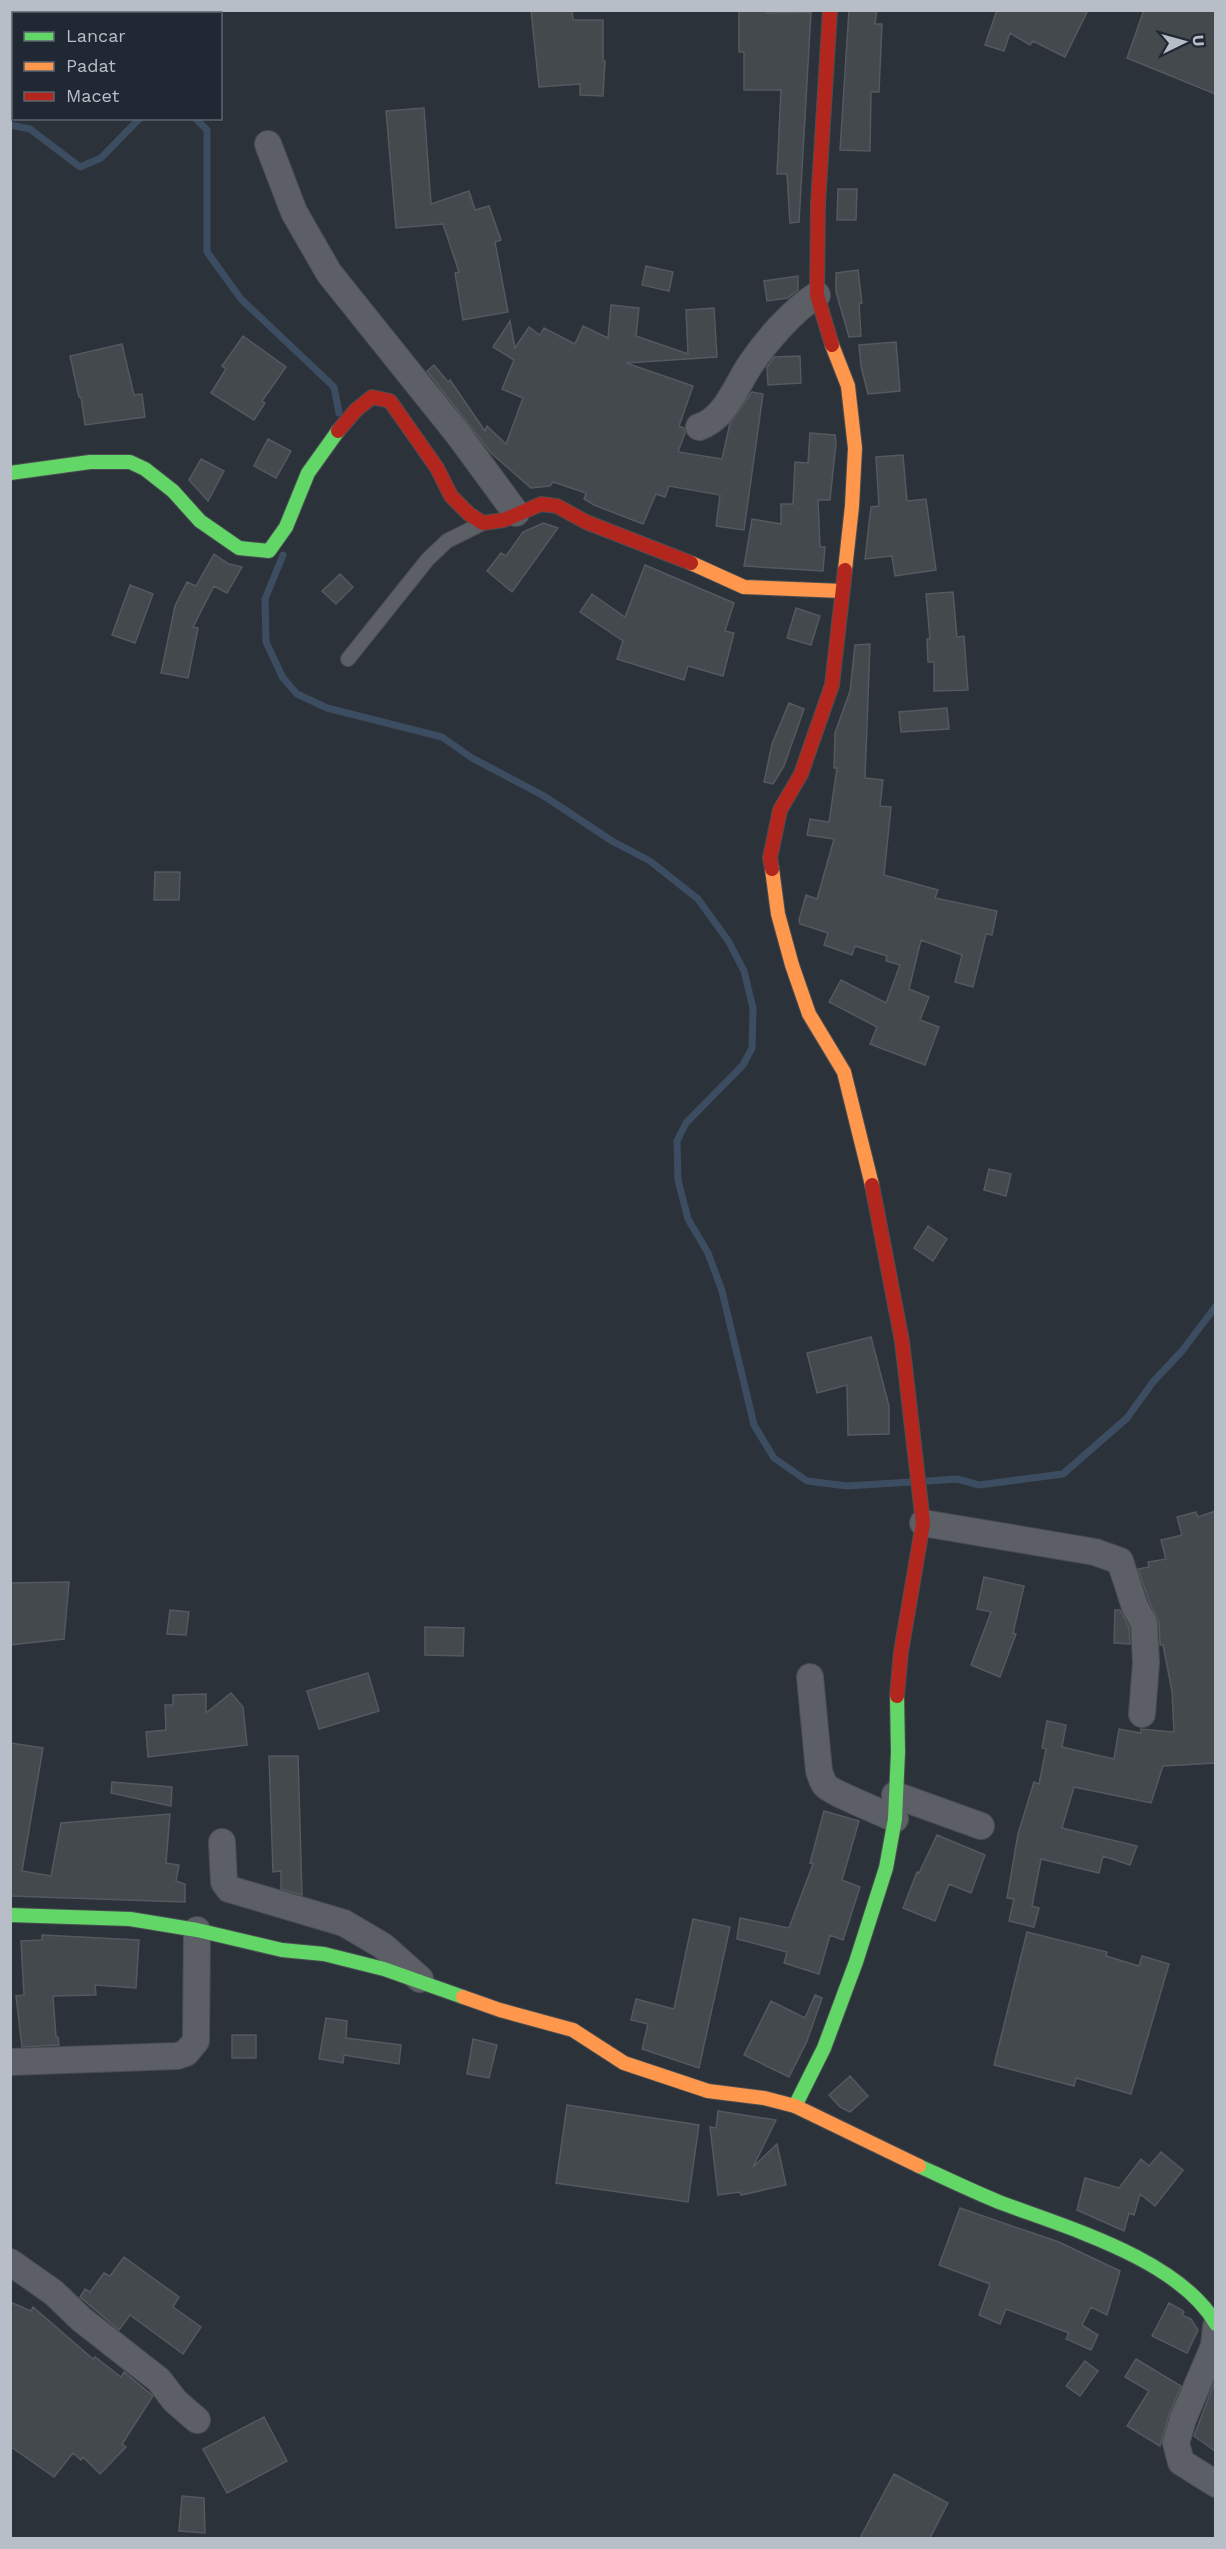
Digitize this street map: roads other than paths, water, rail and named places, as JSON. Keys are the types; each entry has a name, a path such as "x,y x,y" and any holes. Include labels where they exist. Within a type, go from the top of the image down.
{"street":[{"path":"795,2106 824,2049 856,1962 886,1868 895,1807 898,1752 896,1702 900,1662 923,1523 902,1341 873,1187 844,1072 809,1014 792,965 778,914 770,858 780,810 801,774 832,685 852,506 855,448 848,386 830,339 817,295 817,227 830,10"},
{"path":"268,144 294,212 328,273 458,434 516,513"},
{"path":"699,427 715,420 751,363 794,311 817,295"},
{"path":"10,472 90,462 129,462 145,469 173,491 200,521 239,548 269,551 282,539 305,479 333,437 368,400 379,397 390,401 437,468 451,496 469,514 483,523 504,520 541,504 557,506 586,522 687,561 744,587 842,591"},
{"path":"923,1523 1095,1552 1120,1561 1135,1607 1144,1623 1146,1663 1142,1714"},
{"path":"810,1677 819,1772 825,1785 834,1792 853,1799 981,1826"},
{"path":"222,1842 224,1882 228,1889 344,1923 383,1946 401,1960 424,1984"},
{"path":"10,1915 130,1919 197,1930 282,1950 324,1954 384,1969 500,2010 573,2030 624,2063 708,2091 764,2098 795,2106 998,2201 1074,2228 1147,2265 1203,2303 1213,2314 1214,2346 1183,2419 1176,2443 1181,2462 1215,2484"},
{"path":"10,2062 177,2056 186,2053 196,2041 197,1930"},
{"path":"10,2262 54,2293 81,2319 159,2380 175,2401 197,2420"}],"lane":[{"path":"348,659 428,559 447,541 483,523"}],"waterway":[{"path":"10,125 30,129 80,167 101,158 138,120"},
{"path":"197,120 207,130 207,252 241,299 334,387 339,413"},
{"path":"283,555 265,599 266,642 283,678 297,694 327,708 442,737 472,758 544,796 612,841 650,861 698,899 729,942 744,971 753,1008 752,1048 743,1065 686,1123 677,1141 678,1180 688,1219 708,1253 722,1291 754,1425 774,1458 807,1481 847,1486 911,1482"},
{"path":"928,1481 957,1479 979,1485 1063,1474 1127,1418 1153,1382 1182,1351 1216,1306"}]}
